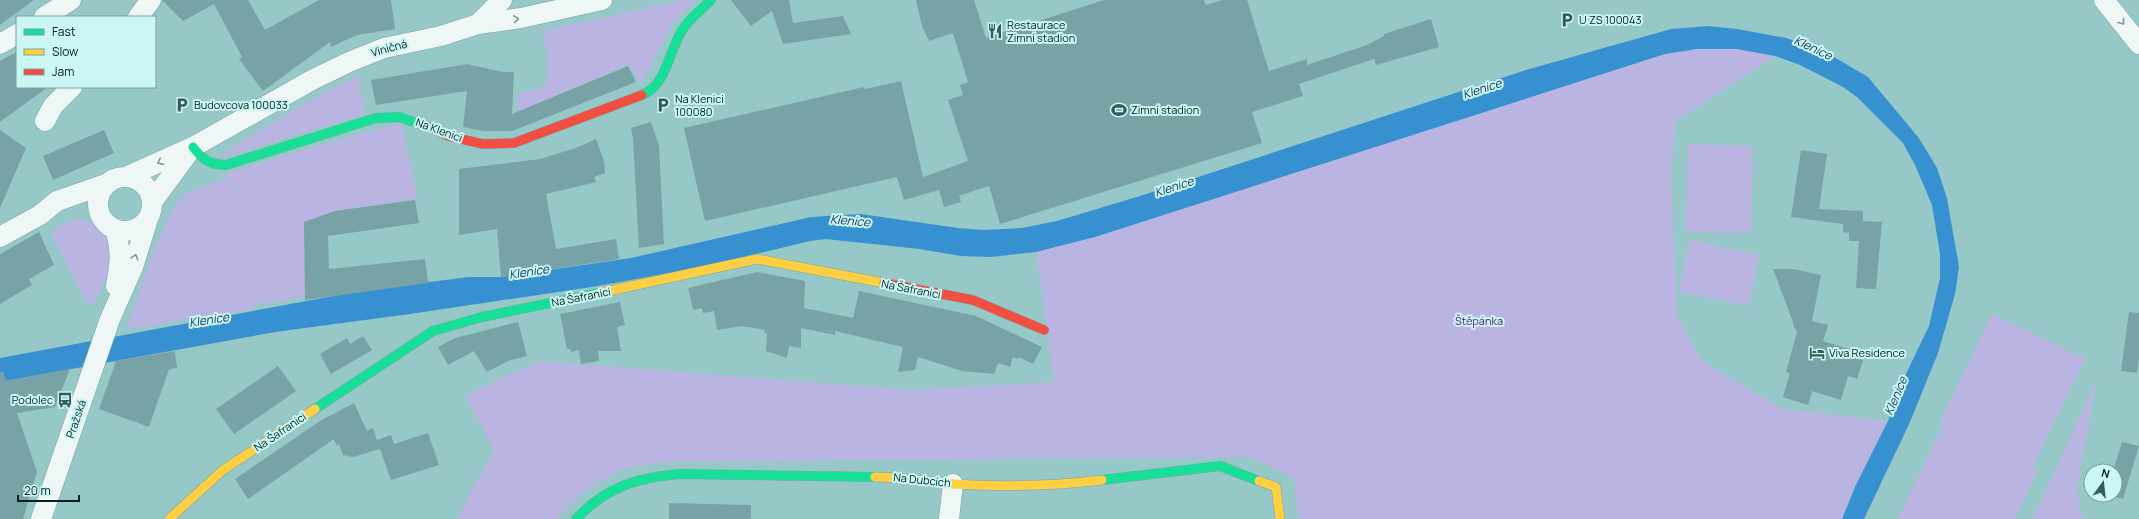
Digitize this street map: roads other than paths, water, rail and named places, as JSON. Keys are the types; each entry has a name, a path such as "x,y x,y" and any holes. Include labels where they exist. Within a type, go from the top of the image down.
{"street":[{"path":"46,16 71,0"},
{"path":"139,16 152,0"},
{"path":"478,24 502,0"},
{"name":"Viničná","path":"126,177 193,146 312,80 349,62 384,48 441,36 478,24 521,18 602,0"},
{"name":"Na Klenici","path":"193,146 204,161 214,166 226,165 376,118 399,118 420,122 448,136 483,144 514,143 652,91 659,82 684,27 711,0"},
{"path":"2104,0 2139,44"},
{"path":"0,44 16,35"},
{"path":"45,120 53,106 71,88"},
{"name":"Viničná","path":"150,210 193,146"},
{"path":"0,237 40,215 57,201 116,179 126,177 136,179 144,184 150,192 150,210 139,227 128,231 115,229 106,224 100,215 99,199 106,184"},
{"path":"40,215 65,208 80,208 100,215"},
{"name":"Pražská","path":"41,519 110,319 133,267 150,210"},
{"name":"Pražská","path":"110,319 120,263 120,247 115,229"},
{"name":"Na Šafranici","path":"169,519 223,470 433,331 482,318 757,259 973,300 1044,330"},
{"name":"Na Dubcích","path":"576,519 583,510 605,493 649,476 680,474 899,477 953,484 1067,484 1220,466 1276,487 1280,519"},
{"path":"949,519 953,484"}],"water":[{"name":"Klenice","path":"1708,26 1737,29 1786,38 1822,50 1868,77 1918,137 1937,168 1947,198 1959,267 1955,294 1938,353 1910,422 1864,519 1842,519 1855,487 1888,421 1906,374 1929,326 1940,278 1940,254 1932,205 1915,165 1903,143 1857,97 1843,87 1800,65 1775,56 1737,49 1697,49 1665,54 1095,237 1036,252 991,257 961,256 919,249 826,239 810,241 697,268 598,286 410,314 275,332 0,382 0,358 366,290 469,277 501,277 631,258 811,217 861,214 958,228 983,230 1022,228 1057,221 1140,196 1526,70 1671,29"}],"place":[{"name":"U ZS 100043","path":"1567,20"},
{"name":"Restaurace Zimní stadion","path":"995,31"},
{"name":"Budovcova 100033","path":"182,105"},
{"name":"Na Klenici 100080","path":"663,105"},
{"name":"Zimní stadion","path":"1119,110"},
{"name":"Viva Residence","path":"1817,353"},
{"name":"Podolec","path":"65,400"}],"park label":[{"name":"Štěpánka","path":"1479,321"}]}
